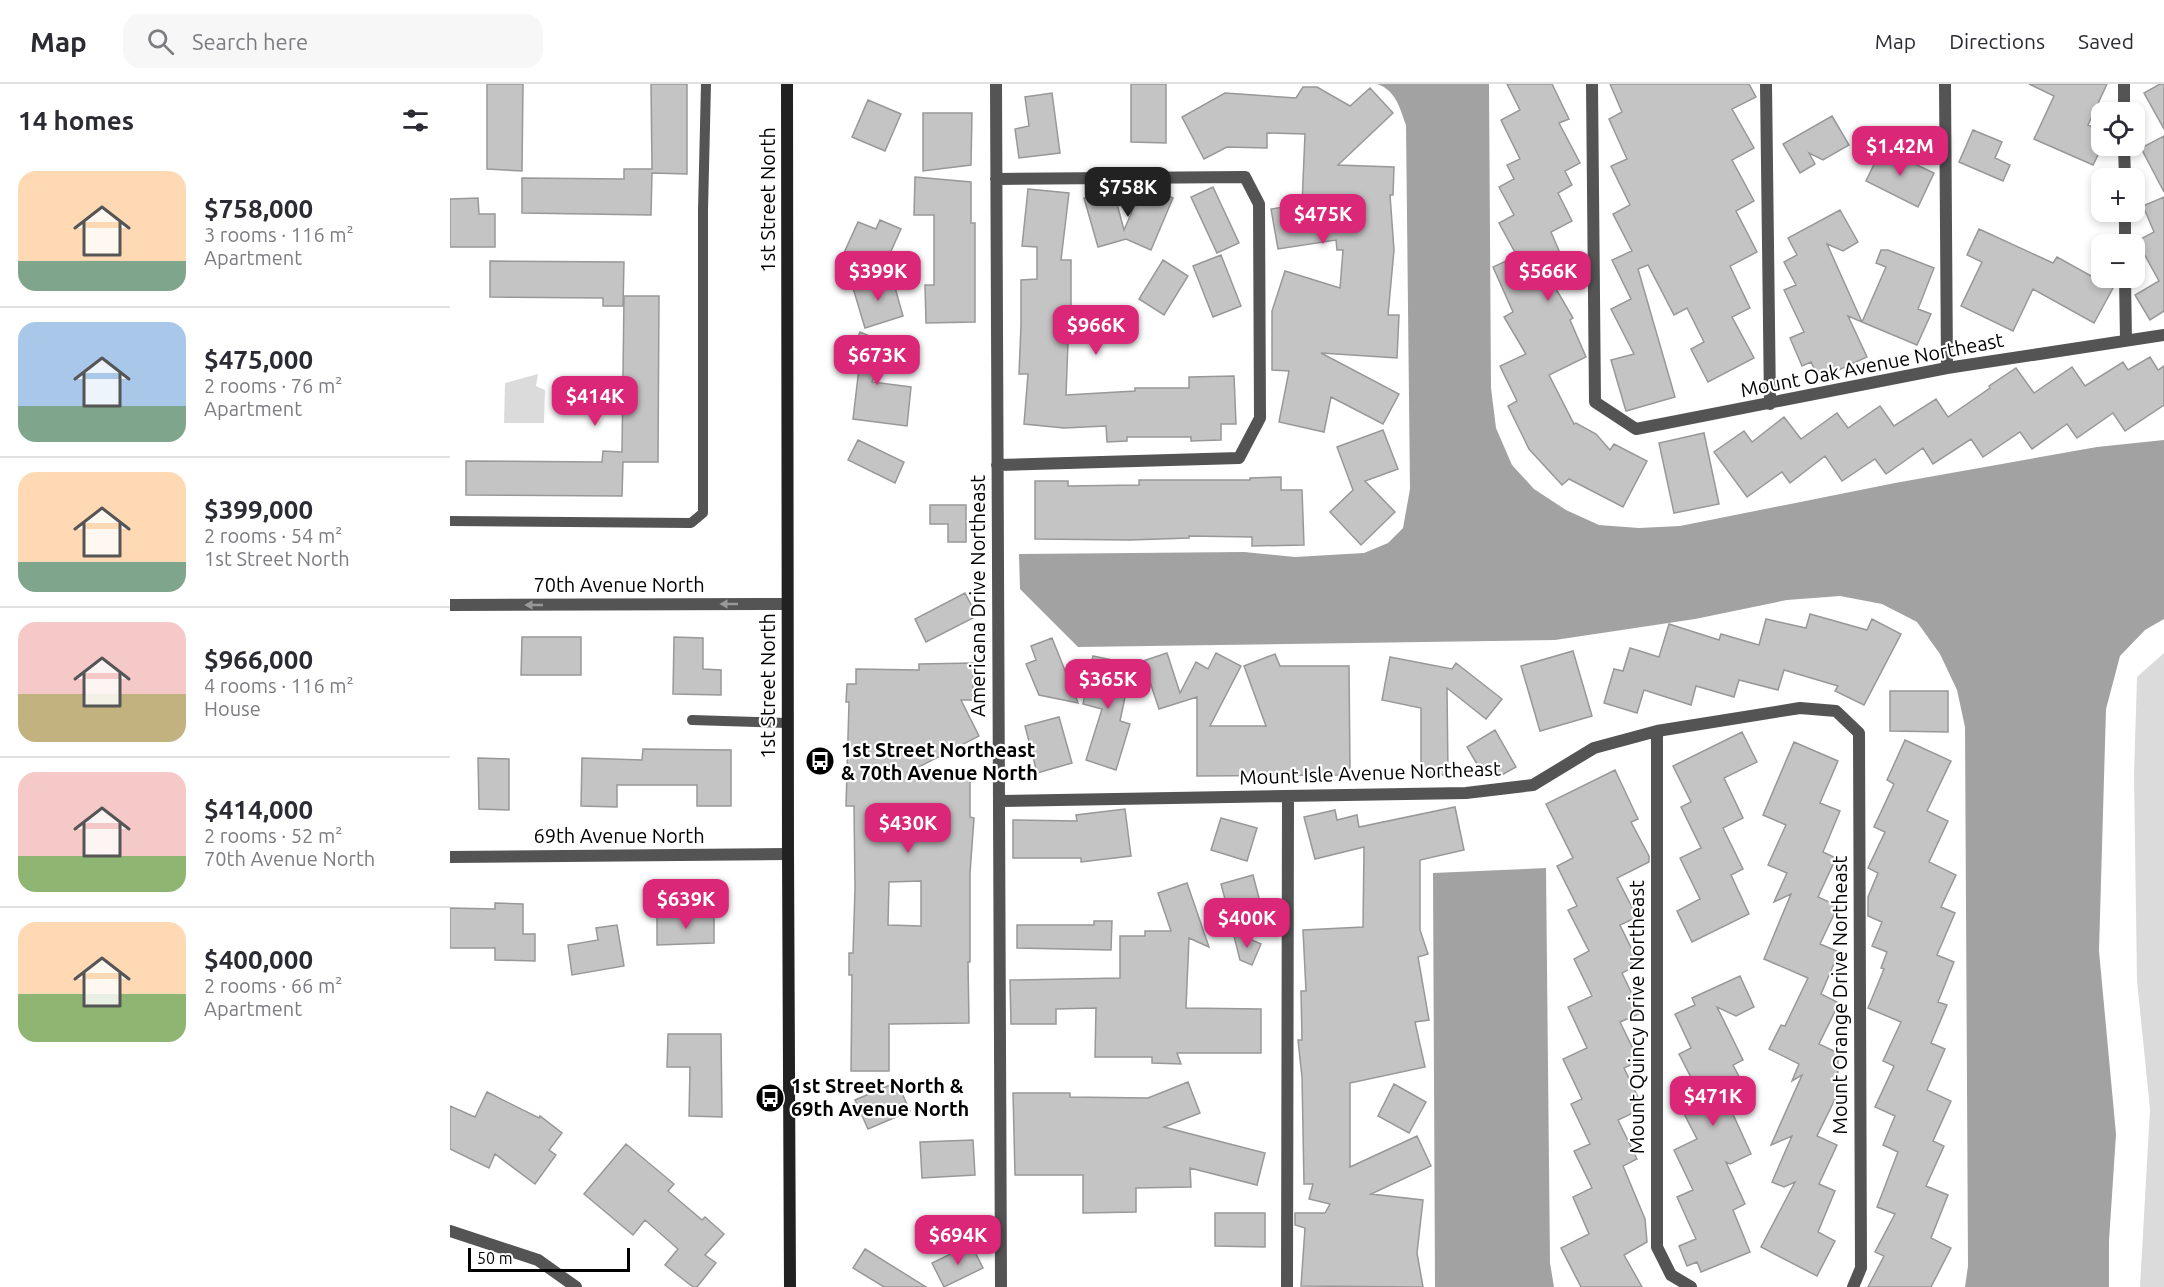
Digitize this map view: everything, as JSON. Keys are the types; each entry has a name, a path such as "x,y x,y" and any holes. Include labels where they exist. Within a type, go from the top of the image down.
{"street":[{"name":"1st Street North","path":"787,84 790,1287"},
{"name":"Americana Drive Northeast","path":"996,84 1001,1287"},
{"name":"Mount Oak Avenue Northeast","path":"1592,84 1595,402 1636,429 1947,368 2164,335"},
{"path":"1766,84 1770,404"},
{"path":"1944,84 1947,368"},
{"path":"2124,84 2124,102"},
{"path":"996,179 1245,177 1259,204 1260,418 1239,458 997,465"},
{"path":"2125,288 2126,340"},
{"name":"70th Avenue North","path":"450,605 787,604"},
{"name":"Mount Isle Avenue Northeast","path":"999,801 1466,793 1533,785 1594,748 1657,731 1800,708 1836,711"},
{"name":"Mount Orange Drive Northeast","path":"1836,711 1858,733 1862,1268 1852,1287"},
{"name":"Mount Quincy Drive Northeast","path":"1657,731 1657,1247 1671,1275 1691,1287"},
{"path":"1287,1287 1288,797"},
{"name":"69th Avenue North","path":"450,857 788,854"},
{"path":"450,1231 538,1260 576,1287"}],"lane":[{"path":"450,521 691,523 703,513 703,210 706,84"},
{"path":"692,720 788,723"}],"shaded area":[{"path":"1377,84 1489,84 1491,388 1496,428 1512,465 1534,489 1566,510 1599,525 1639,528 1680,526 1895,483 2097,447 2164,440 2164,619 2145,630 2120,656 2106,709 2099,951 2116,1134 2109,1241 2109,1287 1965,1287 1968,1266 1965,727 1957,690 1940,654 1917,622 1882,604 1840,596 1787,600 1695,619 1555,640 1078,647 1020,589 1019,554 1244,552 1295,557 1364,553 1388,543 1403,528 1410,489 1406,125 1393,95"},
{"path":"538,374 536,386 545,390 544,423 504,423 505,383"},
{"path":"2164,653 2164,1287 2140,1287 2150,1109 2137,981 2134,775 2137,677"},
{"path":"1546,868 1550,1263 1554,1287 1435,1287 1433,873"}],"building":[{"path":"487,84 523,84 522,171 487,169"},
{"path":"651,84 687,84 687,174 652,173 651,215 522,213 522,178 624,179 624,169 652,169"},
{"path":"1131,84 1166,84 1166,143 1131,142"},
{"path":"1507,84 1552,84 1569,119 1559,123 1580,163 1565,171 1572,185 1558,193 1572,221 1551,232 1569,274 1552,282 1573,318 1570,320 1586,357 1549,375 1574,424 1596,434 1610,450 1614,444 1647,461 1623,507 1569,479 1562,485 1529,449 1508,406 1517,401 1500,366 1526,354 1504,317 1513,312 1493,267 1517,256 1499,223 1514,215 1499,187 1514,179 1507,165 1520,159 1501,120 1520,110"},
{"path":"1610,84 1749,84 1756,97 1732,109 1754,148 1732,160 1754,201 1736,211 1757,252 1730,266 1750,308 1732,317 1754,358 1708,382 1691,349 1704,342 1687,308 1674,315 1648,265 1638,269 1675,397 1626,411 1611,360 1634,354 1611,309 1631,299 1612,260 1632,251 1613,214 1630,205 1611,166 1627,159 1609,119 1622,112"},
{"path":"2029,84 2107,84 2099,102 2091,102 2091,119 2088,125 2091,126 2091,156 2098,156 2093,165 2034,139 2054,96"},
{"path":"2164,84 2164,129 2144,93"},
{"path":"1303,87 1317,87 1350,106 1370,88 1393,113 1338,165 1394,167 1393,195 1390,195 1394,250 1388,315 1399,315 1397,358 1321,353 1399,394 1383,424 1331,397 1324,432 1279,422 1289,371 1272,370 1272,311 1285,271 1340,288 1343,250 1337,250 1336,240 1278,249 1271,209 1302,204 1305,134 1267,133 1267,148 1227,147 1204,159 1182,117 1225,93 1296,98"},
{"path":"1052,93 1060,153 1019,158 1015,129 1029,126 1025,97"},
{"path":"868,100 901,114 885,151 852,137"},
{"path":"923,113 972,113 971,165 923,171"},
{"path":"1832,116 1849,145 1823,160 1809,153 1815,164 1800,173 1783,144"},
{"path":"1973,130 2002,142 1995,158 2010,165 2003,181 1959,162"},
{"path":"2164,136 2164,192 2145,156 2145,146"},
{"path":"1882,148 1934,173 1918,207 1866,181"},
{"path":"915,177 971,182 971,223 975,223 975,322 926,323 925,285 934,285 934,215 914,215"},
{"path":"1143,186 1173,198 1151,250 1126,239 1098,247 1084,198 1113,189 1124,230"},
{"path":"1213,187 1239,243 1217,253 1191,197"},
{"path":"1028,189 1069,193 1061,260 1071,260 1071,316 1069,316 1066,395 1135,391 1135,388 1189,388 1189,377 1234,376 1236,424 1221,424 1221,440 1191,441 1191,437 1127,437 1127,441 1107,442 1106,426 1064,428 1024,424 1028,374 1019,374 1021,280 1037,279 1037,247 1022,246"},
{"path":"2164,197 2164,311 2150,320 2135,295 2159,281 2145,256 2145,237 2154,232 2145,205"},
{"path":"478,198 479,214 495,214 495,247 450,247 450,199"},
{"path":"1840,210 1858,242 1843,251 1827,244 1862,322 1848,316 1867,357 1819,379 1811,362 1802,366 1790,338 1804,332 1784,290 1796,285 1784,262 1797,255 1788,238"},
{"path":"880,220 901,229 887,260 892,275 844,253 858,222 876,229"},
{"path":"1979,229 2053,263 2057,257 2091,276 2091,288 2113,288 2094,323 2033,289 2013,331 1961,306 1982,262 1967,255"},
{"path":"1881,250 1888,250 1934,268 1918,309 1931,314 1917,345 1862,322 1886,267 1876,263"},
{"path":"1221,255 1241,306 1213,317 1193,266"},
{"path":"1163,260 1188,276 1164,315 1139,299"},
{"path":"490,261 624,262 623,306 603,306 603,298 490,297"},
{"path":"892,277 903,316 865,328 853,288"},
{"path":"624,296 659,296 658,462 623,462 622,496 466,495 466,461 602,462 603,451 622,452"},
{"path":"860,332 888,344 872,382 911,387 907,426 853,419 859,368 847,362"},
{"path":"2150,357 2158,370 2164,366 2164,405 2125,431 2113,413 2077,438 2067,424 2032,449 2020,432 1983,457 1971,439 1933,464 1923,448 1886,474 1875,459 1842,481 1825,456 1790,483 1782,472 1747,497 1714,452 1744,431 1752,442 1784,417 1801,439 1837,413 1848,428 1880,406 1894,426 1936,399 1948,417 2016,368 2034,393 2072,367 2085,386 2123,362 2128,370"},
{"path":"1383,430 1398,469 1365,481 1395,512 1361,545 1330,512 1353,490 1337,447"},
{"path":"1704,433 1719,504 1674,513 1659,443"},
{"path":"858,440 904,462 895,483 848,460"},
{"path":"1281,477 1281,490 1302,490 1304,545 1252,546 1252,537 1189,536 1189,538 1130,540 1035,539 1035,481 1068,481 1068,486 1139,485 1139,480 1250,480 1250,478"},
{"path":"930,505 966,505 966,542 948,542 948,524 930,524"},
{"path":"965,593 977,616 926,642 915,619"},
{"path":"1810,614 1867,630 1872,619 1901,634 1864,705 1835,691 1838,686 1784,670 1778,690 1739,680 1734,697 1696,686 1691,705 1644,690 1637,713 1604,703 1614,669 1623,671 1630,648 1659,657 1669,624 1719,640 1721,634 1759,645 1766,619 1806,628"},
{"path":"522,637 581,637 581,675 521,675"},
{"path":"674,637 703,638 703,669 721,670 721,695 673,694"},
{"path":"1052,638 1078,703 1039,695 1026,664 1036,660 1031,646"},
{"path":"1573,651 1592,716 1540,731 1521,666"},
{"path":"1167,653 1180,693 1196,662 1208,669 1216,653 1241,666 1210,726 1266,726 1244,666 1275,654 1280,666 1349,666 1350,770 1343,770 1343,775 1197,776 1197,697 1159,709 1143,661"},
{"path":"1093,656 1132,664 1120,721 1130,724 1116,770 1086,760 1102,709 1083,704"},
{"path":"1390,657 1452,669 1456,663 1502,699 1486,719 1447,688 1448,775 1421,775 1421,708 1382,700"},
{"path":"973,663 973,700 961,700 979,736 907,773 970,773 970,817 974,818 970,873 969,1023 889,1024 889,1071 851,1071 852,975 849,975 849,953 853,953 855,889 854,806 846,806 849,702 846,702 847,684 856,684 856,669 919,670 919,664","holes":["921,881 921,926 888,925 889,882"]},
{"path":"1890,691 1948,691 1948,732 1890,731"},
{"path":"1059,717 1072,763 1037,773 1025,726"},
{"path":"1495,730 1516,767 1500,776 1484,776 1467,747"},
{"path":"1742,732 1757,762 1724,778 1743,818 1723,828 1743,869 1731,875 1749,914 1692,942 1677,911 1700,899 1680,858 1701,848 1681,807 1691,802 1673,766"},
{"path":"1905,740 1951,761 1927,811 1948,821 1929,862 1956,875 1941,907 1955,913 1937,955 1954,962 1938,1002 1947,1005 1931,1043 1945,1049 1927,1090 1951,1101 1933,1141 1944,1146 1926,1186 1948,1195 1931,1238 1951,1248 1931,1287 1868,1287 1884,1256 1875,1252 1895,1214 1877,1207 1898,1152 1883,1145 1895,1116 1875,1107 1894,1066 1883,1061 1901,1022 1868,1008 1884,969 1881,968 1887,952 1872,946 1882,922 1868,916 1868,897 1878,873 1868,868 1885,832 1874,827 1894,784 1887,780"},
{"path":"1794,742 1838,761 1820,803 1840,811 1823,852 1836,858 1818,897 1838,906 1820,944 1839,952 1821,994 1839,1003 1819,1044 1838,1053 1838,1093 1817,1136 1837,1145 1819,1184 1835,1191 1818,1232 1835,1241 1817,1276 1761,1247 1795,1182 1784,1187 1772,1182 1792,1136 1771,1145 1802,1075 1792,1081 1799,1064 1769,1049 1781,1025 1785,1026 1808,978 1764,959 1791,894 1774,902 1787,873 1768,865 1786,825 1763,815"},
{"path":"643,749 731,750 731,806 697,806 697,785 617,785 617,807 581,806 582,758 642,760"},
{"path":"478,758 509,759 509,810 479,809"},
{"path":"1615,770 1638,819 1631,822 1649,856 1649,862 1617,878 1637,917 1620,925 1639,964 1622,973 1641,1013 1620,1022 1639,1061 1624,1068 1638,1097 1639,1110 1618,1120 1637,1159 1623,1166 1645,1219 1647,1242 1624,1255 1642,1287 1581,1287 1561,1248 1589,1234 1573,1197 1592,1188 1574,1151 1590,1144 1571,1104 1582,1099 1563,1059 1587,1048 1568,1007 1592,996 1574,959 1589,951 1568,910 1577,906 1557,866 1573,858 1546,804"},
{"path":"1455,807 1464,850 1420,860 1420,930 1428,954 1418,957 1429,1020 1415,1022 1425,1067 1350,1083 1350,1167 1417,1136 1431,1166 1371,1194 1423,1200 1417,1253 1423,1287 1301,1286 1305,1228 1295,1225 1295,1213 1325,1213 1330,1204 1309,1199 1313,1184 1304,1184 1302,1077 1298,1040 1302,1040 1301,991 1306,991 1303,930 1363,927 1364,847 1315,859 1304,817 1335,810 1337,820 1357,815 1359,827"},
{"path":"1125,809 1131,856 1081,862 1081,858 1013,858 1013,820 1077,821 1076,815"},
{"path":"1221,818 1257,828 1247,861 1211,850"},
{"path":"1253,875 1261,906 1229,914 1221,884"},
{"path":"1187,883 1209,947 1189,938 1186,1008 1261,1009 1261,1053 1177,1053 1181,1064 1152,1063 1152,1057 1095,1057 1096,1008 1056,1009 1056,1024 1011,1024 1010,980 1120,978 1120,936 1145,936 1145,931 1171,931 1158,893"},
{"path":"495,903 523,904 523,934 535,934 535,961 495,960 495,948 450,948 450,908 495,909"},
{"path":"714,914 714,943 657,945 657,916"},
{"path":"1094,921 1112,921 1111,950 1017,948 1017,925 1094,925"},
{"path":"617,925 624,966 572,975 568,945 598,940 596,928"},
{"path":"1233,932 1261,944 1252,965 1240,960"},
{"path":"1740,976 1754,1007 1736,1016 1717,1007 1743,1060 1733,1065 1752,1101 1732,1112 1751,1154 1730,1164 1726,1162 1745,1204 1733,1210 1750,1252 1701,1272 1697,1262 1687,1266 1679,1246 1696,1239 1677,1197 1693,1190 1674,1150 1697,1139 1679,1104 1699,1093 1679,1054 1691,1048 1675,1014 1695,1005 1692,998"},
{"path":"668,1034 721,1034 722,1117 689,1116 690,1067 667,1067"},
{"path":"897,1082 910,1111 868,1129 855,1100"},
{"path":"1188,1082 1200,1113 1164,1127 1265,1153 1257,1185 1190,1168 1191,1187 1136,1188 1136,1212 1083,1213 1083,1175 1015,1175 1013,1093 1070,1093 1070,1097 1148,1098"},
{"path":"1394,1084 1426,1102 1409,1133 1378,1116"},
{"path":"487,1092 539,1118 540,1116 562,1133 549,1150 556,1155 535,1184 495,1154 489,1168 450,1149 450,1106 475,1117"},
{"path":"973,1140 975,1175 922,1178 920,1142"},
{"path":"626,1144 674,1184 668,1191 702,1220 705,1217 724,1234 705,1255 716,1263 697,1287 693,1287 665,1265 678,1249 645,1220 633,1235 584,1194"},
{"path":"1215,1213 1265,1213 1265,1247 1215,1246"},
{"path":"971,1244 983,1268 944,1287 932,1263"},
{"path":"865,1249 926,1287 884,1287 853,1268"}],"place":[{"name":"1st Street Northeast & 70th Avenue North","path":"820,761"},
{"name":"1st Street North & 69th Avenue North","path":"770,1098"}]}
